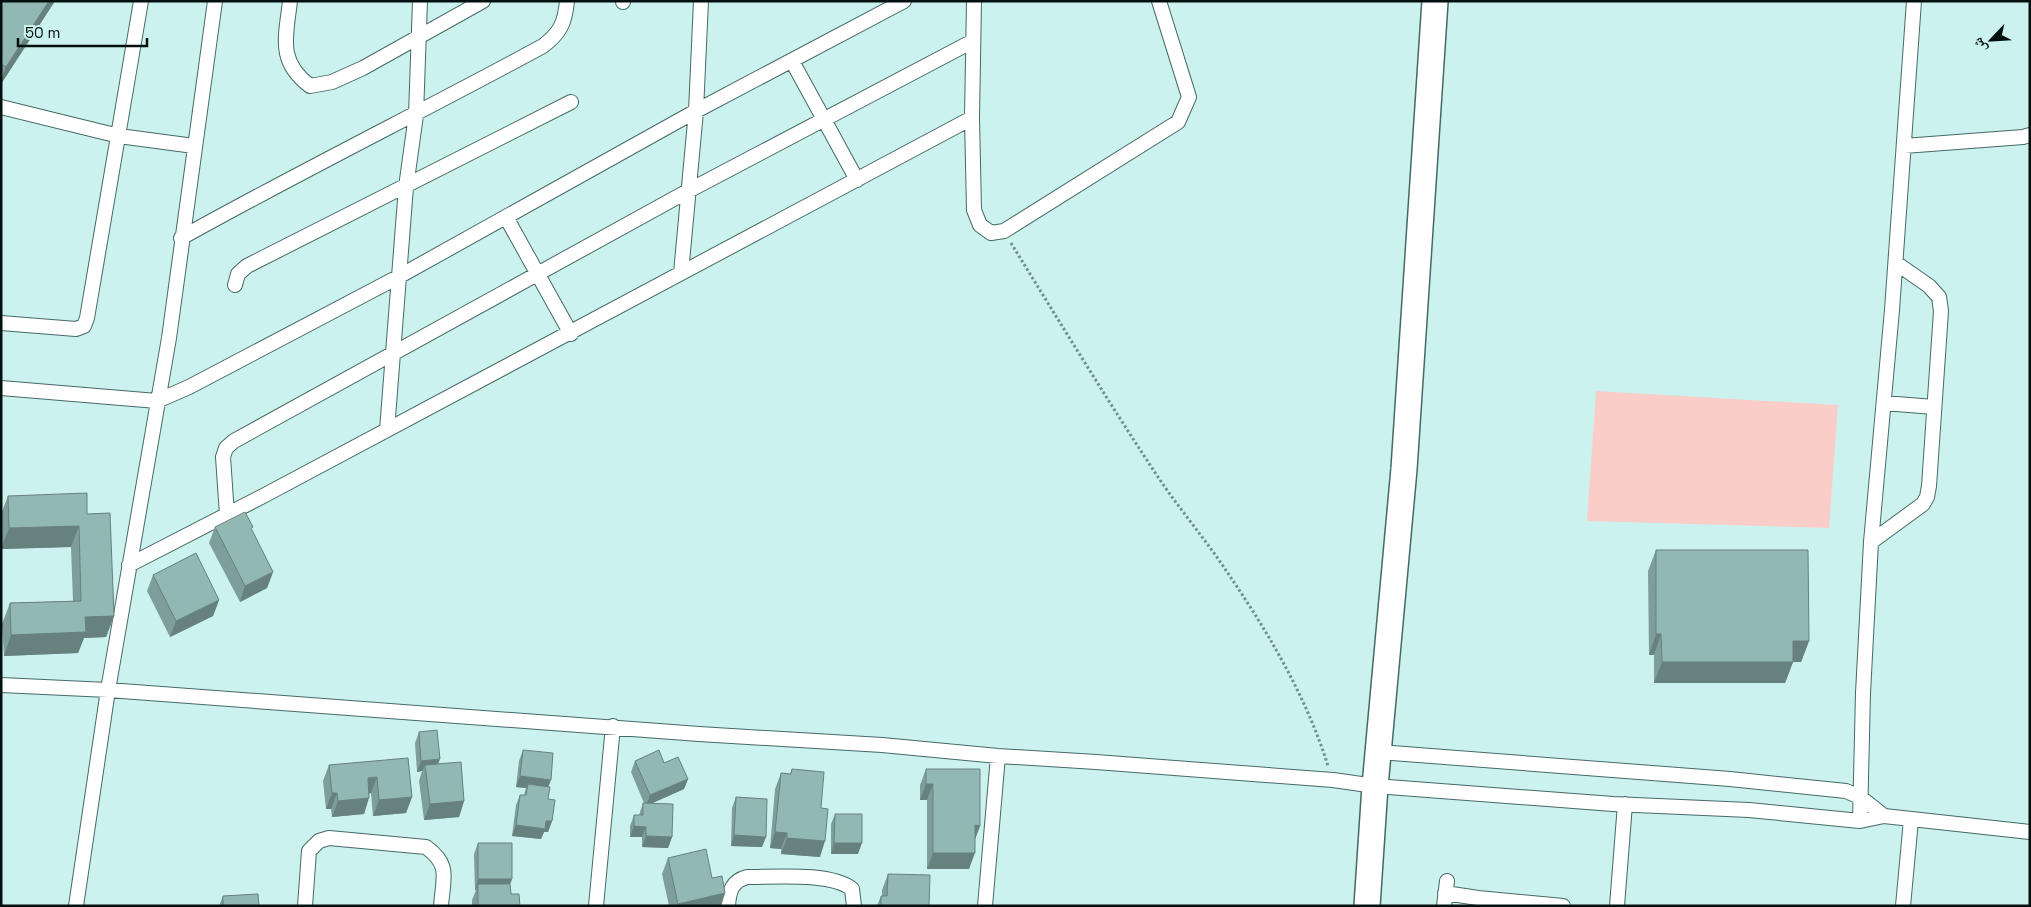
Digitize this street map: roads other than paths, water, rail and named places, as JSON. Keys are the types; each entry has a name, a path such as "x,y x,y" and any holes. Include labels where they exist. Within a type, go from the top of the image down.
{"highway":[{"path":"1368,906 1375,786 1404,459 1435,1"}],"street":[{"path":"1,323 76,329 84,326 87,318 119,136 141,1"},
{"path":"76,906 108,690 168,338 215,1"},
{"path":"290,1 286,38 287,58 297,76 310,86 332,82 363,68 483,1"},
{"path":"387,430 406,187 416,115 420,1"},
{"path":"181,238 313,166 416,115 543,46 557,35 564,21 567,1"},
{"path":"681,273 696,111 701,1"},
{"path":"1,388 157,401 189,388 506,217 696,111 904,1"},
{"path":"974,1 972,118 974,210 980,225 991,233 1004,231 1178,122 1189,98 1159,1"},
{"path":"1860,821 1863,694 1871,542 1896,263 1914,1"},
{"path":"227,515 223,457 226,448 234,441 688,191 973,41"},
{"path":"792,61 857,180"},
{"path":"235,285 238,274 248,266 571,102"},
{"path":"1,107 119,136 194,146"},
{"path":"129,565 571,334 681,273 972,118"},
{"path":"1904,146 2030,135"},
{"path":"506,217 571,334"},
{"path":"1871,542 1922,504 1927,497 1941,311 1939,297 1929,286 1896,263"},
{"path":"1884,403 1934,407"},
{"path":"1,685 108,690 882,745 998,756 1333,780 1375,786 1625,804 1749,810 1860,821 1884,816 2030,832"},
{"path":"596,906 613,726"},
{"path":"1379,752 1846,791 1860,797 1884,816"},
{"path":"985,906 998,756"},
{"path":"1617,906 1625,804"},
{"path":"1903,906 1911,820"},
{"path":"305,906 309,851 319,842 329,838 426,847 438,856 444,868 441,906"},
{"path":"728,906 729,892 734,883 739,879 747,877 795,876 845,883 852,889 854,906"},
{"path":"1445,893 1563,906"}]}
